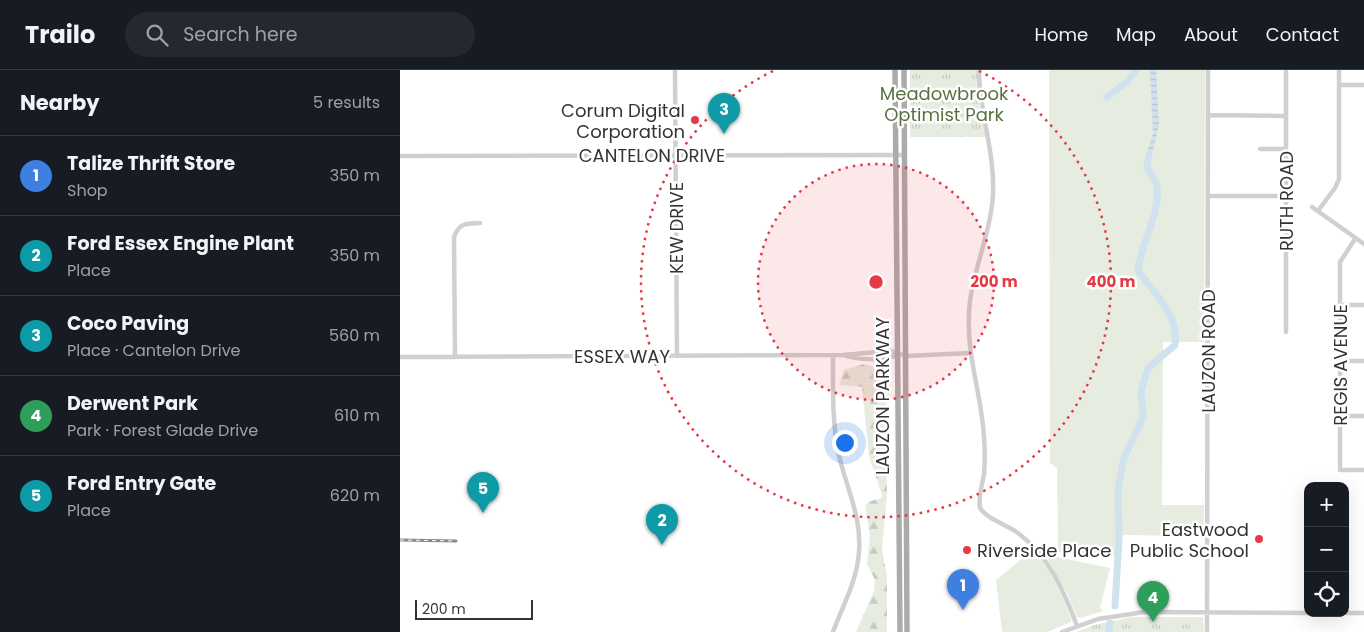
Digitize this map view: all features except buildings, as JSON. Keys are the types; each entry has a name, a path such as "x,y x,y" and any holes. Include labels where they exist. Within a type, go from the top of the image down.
{"main road":[{"name":"LAUZON PARKWAY","path":"895,70 900,632"},
{"name":"LAUZON PARKWAY","path":"904,70 907,632"}],"street":[{"name":"KEW DRIVE","path":"675,70 677,356"},
{"path":"979,70 982,110 992,156 993,195 988,232 970,302 970,353 984,434 985,457 980,508 984,514 1018,533 1047,563 1059,581 1077,626"},
{"name":"LAUZON ROAD","path":"1207,632 1208,70"},
{"name":"RUTH ROAD","path":"1286,70 1286,332"},
{"path":"1318,211 1335,188 1339,179 1339,70"},
{"path":"1339,85 1364,85"},
{"path":"1208,115 1286,116"},
{"path":"1260,149 1286,149"},
{"name":"CANTELON DRIVE","path":"400,156 905,155"},
{"path":"1208,196 1286,196"},
{"path":"1312,207 1364,244"},
{"path":"455,357 454,237 458,228 464,224 480,223"},
{"name":"REGIS AVENUE","path":"1355,239 1340,262 1340,470 1364,470"},
{"path":"1340,305 1364,305"},
{"name":"ESSEX WAY","path":"400,357 843,355 890,351 906,356 970,353"},
{"path":"833,355 835,428 842,468 854,504 859,552 851,592 833,632"},
{"path":"1340,361 1364,361"},
{"path":"1340,416 1364,416"},
{"path":"1062,632 1121,614 1207,612 1304,613"},
{"path":"1349,613 1364,613"}],"green space":[{"name":"Meadowbrook Optimist Park","path":"910,70 978,70 979,105 986,137 910,137"},
{"path":"1049,70 1205,70 1204,342 1163,342 1162,505 1204,505 1203,536 1119,535 1118,556 1061,553 1058,550 1057,468 1050,463"},
{"path":"864,364 883,369 886,375 887,493 882,550 887,576 887,632 856,632 874,591 875,580 867,564 870,536 865,506 868,502 881,498 882,495 869,456 862,387 839,385 844,370"},
{"path":"1030,552 1036,553 1052,576 1064,601 1071,622 1047,632 1002,632 996,580"},
{"path":"1054,552 1057,557 1110,568 1100,608 1103,611 1081,618 1077,617 1067,593 1047,558"},
{"path":"1131,617 1203,617 1204,632 1076,632 1094,625"}],"water":[{"path":"1150,70 1156,70 1159,125 1150,163 1144,163 1153,133"}],"waterway":[{"path":"1107,97 1127,82 1136,70"},
{"path":"1115,606 1119,539 1118,490 1124,458 1143,417 1141,391 1148,368 1175,345 1175,334 1169,314 1138,270 1156,208 1157,198 1157,187 1147,167 1149,155"},
{"path":"1109,632 1110,623"}],"railway":[{"path":"400,540 456,541"}],"place":[{"name":"Corum Digital Corporation","path":"695,120"},
{"name":"Coco Paving","path":"724,134"},
{"name":"Ford Entry Gate","path":"483,513"},
{"name":"Eastwood Public School","path":"1259,539"},
{"name":"Ford Essex Engine Plant","path":"662,545"},
{"name":"Riverside Place","path":"967,550"},
{"name":"Talize Thrift Store","path":"963,610"},
{"name":"Derwent Park","path":"1153,622"}]}
